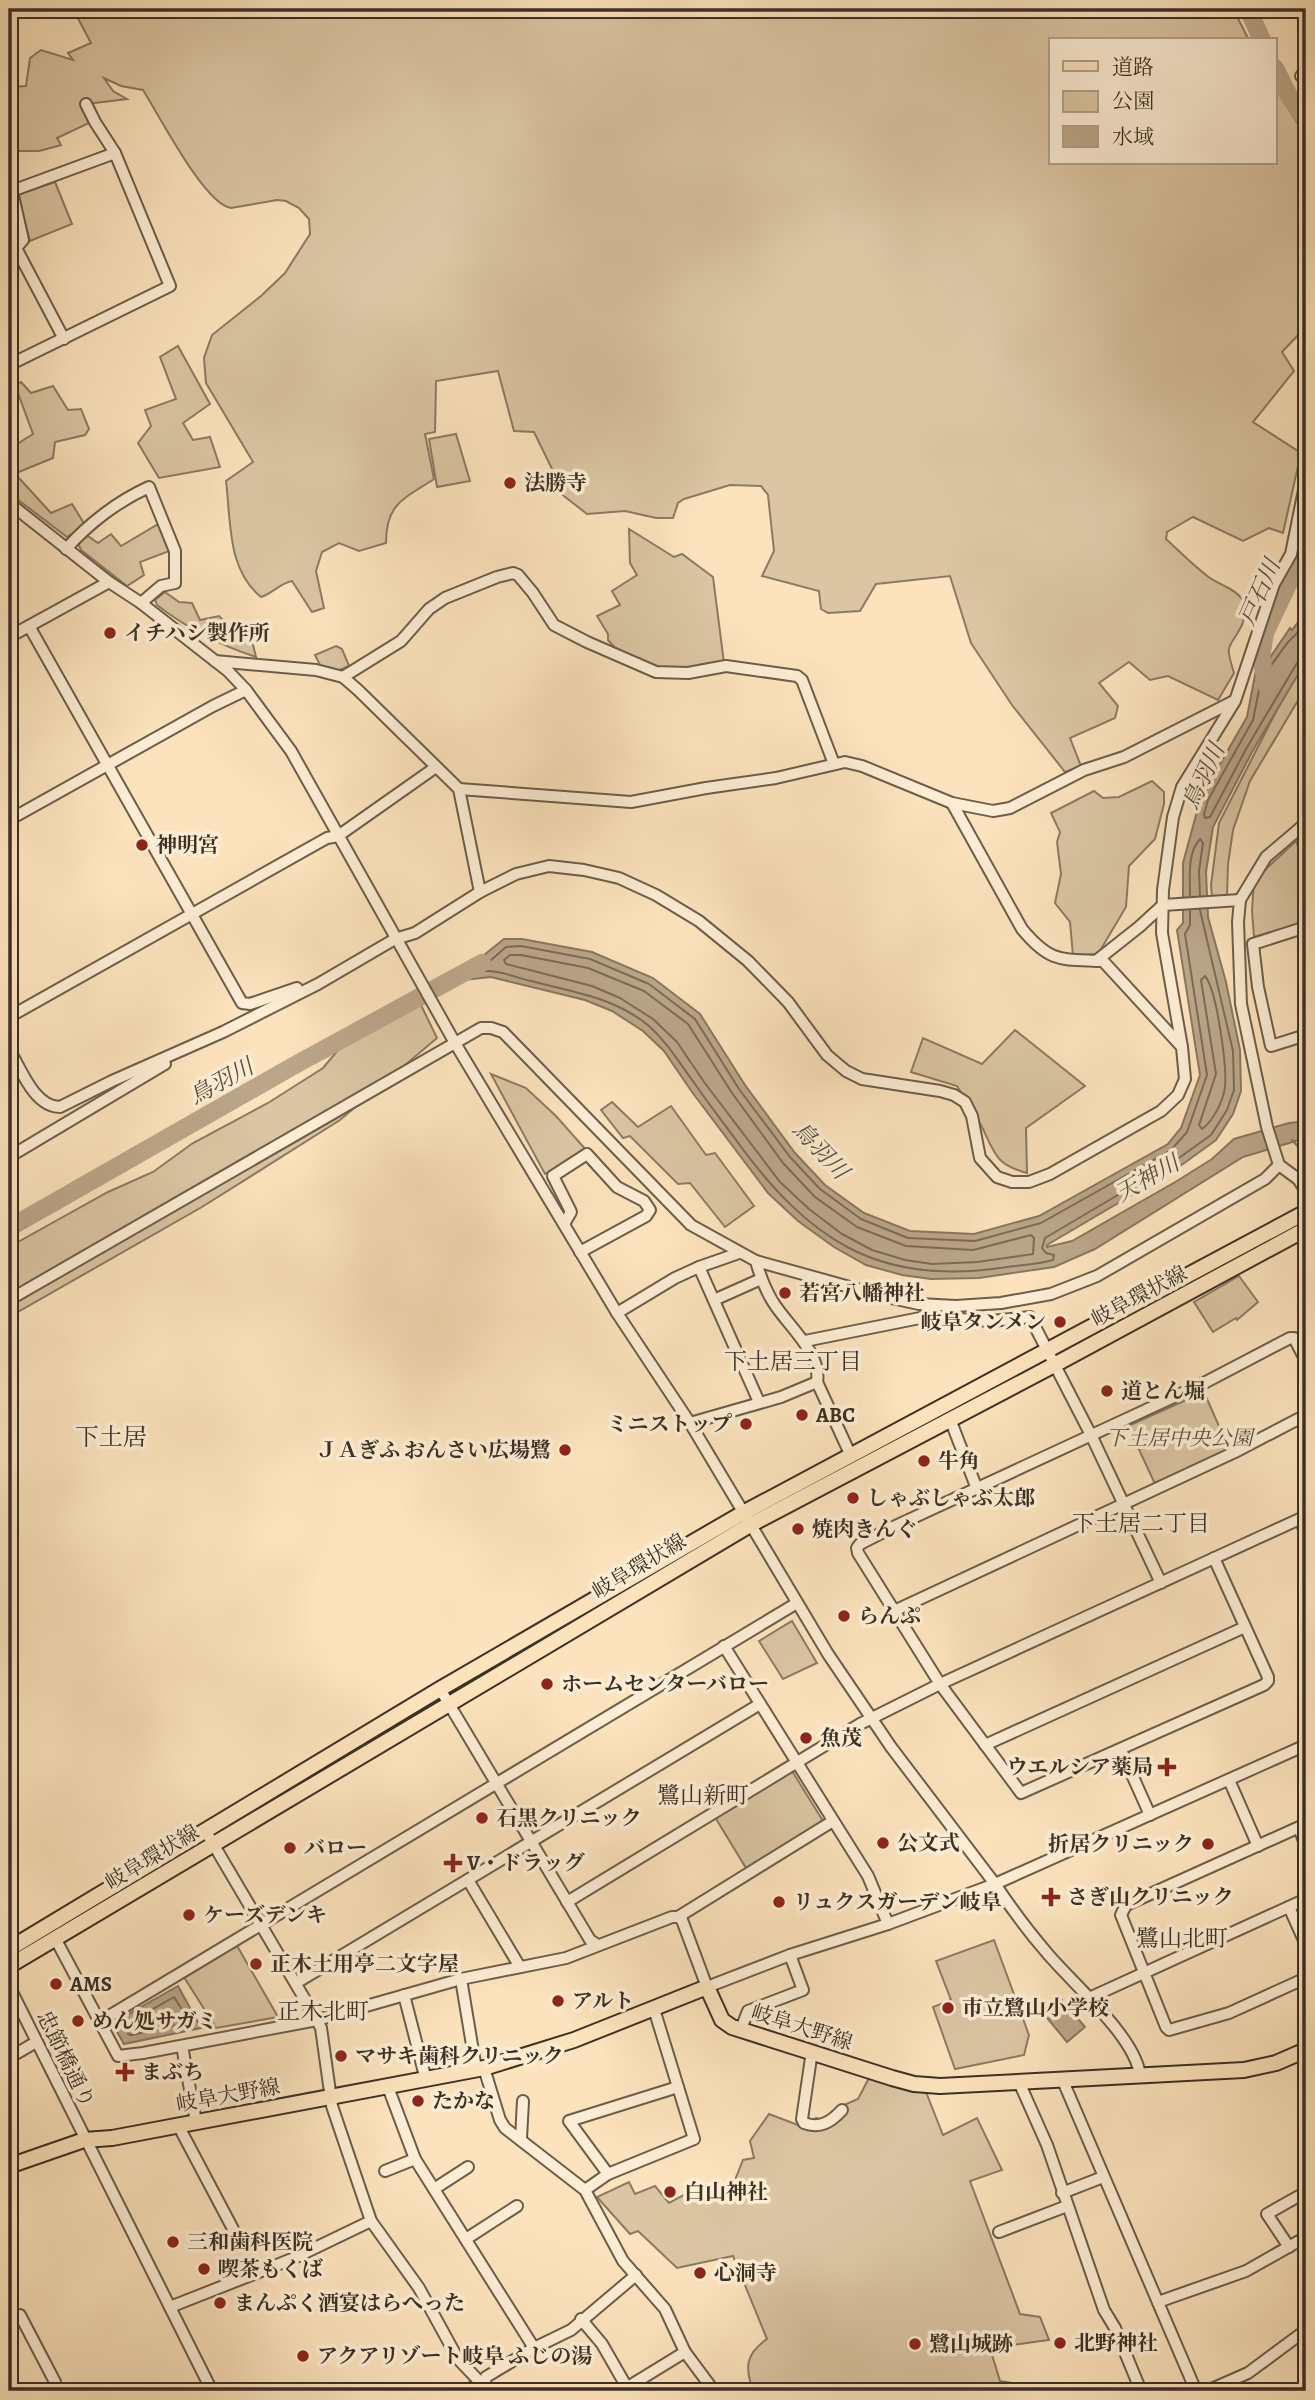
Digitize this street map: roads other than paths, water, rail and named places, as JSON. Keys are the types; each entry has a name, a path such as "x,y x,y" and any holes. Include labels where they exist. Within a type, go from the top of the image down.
{"main road":[{"name":"岐阜環状線","path":"9,1949 439,1689 747,1519 950,1419 1306,1212"},
{"name":"岐阜環状線","path":"9,1966 214,1845 851,1456 1306,1229"},
{"name":"岐阜大野線","path":"9,2166 112,2138 480,2068 544,2051 708,1987 722,2020 741,2029 914,2084 960,2087 1244,2070 1276,2063 1306,2050"},
{"name":"岐阜大野線","path":"9,2176 86,2144"}],"street":[{"path":"9,365 170,286 115,153 94,122 86,104"},
{"path":"64,339 16,248 23,240 11,191 115,153"},
{"path":"66,549 80,534 129,496 149,487 174,551 175,583 161,586 141,603"},
{"path":"9,1049 38,1098 51,1107 60,1107 318,984 415,933 481,891 516,874 549,866 584,870 619,878 656,895 699,922 748,961 788,1002 827,1055 845,1071 862,1079 940,1091 965,1102 972,1116 980,1158 997,1177 1012,1182 1029,1182 1050,1174 1161,1111 1178,1095 1185,1079 1162,933 1163,890 1173,817 1182,787 1235,701 1274,584 1291,554 1305,488"},
{"path":"9,503 228,671 246,690 291,751 453,1039 617,1313 690,1423 797,1602 872,1719 1009,1906 1089,1998 1133,2054 1139,2066 1140,2077"},
{"path":"343,677 401,641 429,609 445,598 513,573 518,575 533,593 554,625 656,672 688,673 726,666 797,676 802,680 834,764"},
{"path":"9,636 109,582"},
{"path":"29,626 242,1003 250,1004 318,984"},
{"path":"215,661 316,670 343,677 436,767 449,776 459,789 481,891"},
{"path":"9,820 246,690"},
{"path":"459,789 631,803 776,778 845,762 862,766 952,803 993,811 1010,808 1084,771 1124,757 1235,701"},
{"path":"9,1017 327,838 338,836 436,767"},
{"path":"952,803 1022,929 1037,948 1071,962 1103,961 1182,1047"},
{"path":"1304,825 1306,844"},
{"path":"1304,825 1266,857 1236,901 1241,1004 1267,1127 1279,1165 1298,1179 1306,1191"},
{"path":"1096,961 1163,905 1236,901"},
{"path":"1306,927 1253,944 1258,988 1270,1046 1306,1035"},
{"path":"9,1300 453,1039 481,1028 503,1032 691,1225 757,1261 882,1297 919,1304 956,1306 1001,1303 1051,1294 1097,1276 1265,1179 1279,1165"},
{"path":"9,1157 206,1039"},
{"path":"564,1224 571,1212 553,1176 587,1154 617,1187 644,1201 650,1210 646,1216 580,1252"},
{"path":"617,1313 675,1278 739,1253"},
{"path":"757,1261 761,1279 785,1320 805,1341 818,1375 817,1382 851,1456"},
{"path":"699,1267 759,1402"},
{"path":"713,1300 761,1279"},
{"path":"805,1341 925,1317 992,1321 1030,1317 1091,1435 1161,1583"},
{"path":"1214,1558 1268,1677 1264,1685 1021,1793 940,1684 857,1548 891,1528 1204,1383 1290,1338 1298,1342 1306,1361"},
{"path":"690,1423 712,1419 781,1397 817,1382"},
{"path":"894,1611 1235,1452 1306,1415"},
{"path":"950,1419 977,1489"},
{"path":"567,1902 797,1762 940,1684 1303,1518 1306,1534"},
{"path":"99,2022 797,1602"},
{"path":"985,1745 1245,1628"},
{"path":"724,1646 868,1876 888,1924"},
{"path":"439,1689 590,1940 596,1944"},
{"path":"296,1983 760,1704"},
{"path":"678,1917 682,1920 708,1987 790,1955 888,1924 995,1884 1306,1745"},
{"path":"1121,1750 1150,1815"},
{"path":"1229,1780 1258,1846"},
{"path":"55,1938 118,2056 317,2020 461,1979 566,1958 596,1944 678,1917 833,1821"},
{"path":"1306,1846 1302,1826 1126,1905 1121,1915 1169,2030 1229,2013 1306,1978"},
{"path":"205,1830 321,2028 330,2098 356,2183 371,2221 419,2288 458,2359 485,2385"},
{"path":"468,1880 520,1967"},
{"path":"1089,1998 1306,1899"},
{"path":"1289,1907 1306,1945"},
{"path":"741,2029 748,2011 803,1990 790,1955"},
{"path":"461,1979 480,2068 500,2120 505,2128 585,2190 614,2246 665,2309 685,2352 714,2391"},
{"name":"忠節橋通り","path":"9,1986 212,2391"},
{"path":"404,1995 426,2080"},
{"path":"585,2190 608,2174 694,2139 654,2009"},
{"path":"9,2058 36,2042"},
{"path":"182,2046 195,2122"},
{"path":"812,2051 802,2119 804,2123 813,2127 831,2122 842,2110"},
{"path":"1063,2081 1196,2391"},
{"path":"1019,2082 1047,2145 1104,2310 1115,2329 1141,2391"},
{"path":"387,2087 415,2159 534,2348"},
{"path":"608,2174 569,2121 678,2087"},
{"path":"521,2138 523,2101"},
{"path":"178,2125 233,2229"},
{"path":"385,2171 415,2159"},
{"path":"434,2189 468,2167"},
{"path":"1062,2193 1103,2177"},
{"path":"1289,2247 1266,2214 1306,2192"},
{"path":"466,2239 517,2206"},
{"path":"999,2232 1067,2206"},
{"path":"170,2307 292,2259 371,2221"},
{"path":"1158,2302 1231,2278 1306,2237"},
{"path":"485,2385 486,2377 534,2348 571,2330 636,2275"},
{"path":"20,2315 55,2382"},
{"path":"581,2319 601,2344 626,2390 685,2352"},
{"path":"1207,2391 1248,2372 1306,2330"},
{"path":"465,2391 485,2385"},
{"path":"9,2386 11,2391"}],"water":[{"name":"天神川","path":"1306,605 1306,661 1252,752 1213,827 1206,872 1208,917 1226,982 1240,1050 1241,1091 1233,1114 1216,1140 1176,1169 1047,1247 1072,1241 1177,1181 1212,1159 1234,1139 1289,1123 1306,1121 1306,1135 1299,1140 1243,1157 1095,1249 1054,1267 979,1278 931,1279 902,1275 866,1265 834,1247 798,1221 768,1193 664,1051 643,1031 612,1011 585,1000 491,977 463,980 444,987 504,939 522,939 592,952 653,978 700,1014 745,1085 795,1153 825,1185 864,1213 910,1231 974,1234 1039,1216 1168,1144 1181,1128 1200,1075 1177,930 1183,923 1183,863 1201,797 1247,717 1256,670 1267,662 1290,628 1292,630 1302,617"},
{"path":"178,1986 201,2028 124,2044 116,2030 122,2027 118,2020"},
{"path":"1060,1998 1085,2027 1067,2042 1043,2013"}],"waterway":[{"name":"戸石川","path":"1248,9 1261,38"},
{"name":"戸石川","path":"1276,70 1289,96 1306,120"},
{"name":"戸石川","path":"1267,687 1261,658 1265,633 1306,547"},
{"name":"鳥羽川","path":"9,1228 295,1065 482,963"},
{"path":"1292,1140 1306,1155"}],"place":[{"name":"法勝寺","path":"510,483"},
{"name":"イチハシ製作所","path":"110,633"},
{"name":"神明宮","path":"142,845"},
{"name":"若宮八幡神社","path":"785,1293"},
{"name":"岐阜タンメン","path":"1060,1322"},
{"name":"道とん堀","path":"1107,1391"},
{"name":"ABC","path":"802,1415"},
{"name":"ミニストップ","path":"746,1424"},
{"name":"ＪＡぎふ おんさい広場鷺","path":"565,1450"},
{"name":"牛角","path":"924,1461"},
{"name":"しゃぶしゃぶ太郎","path":"853,1498"},
{"name":"焼肉きんぐ","path":"798,1529"},
{"name":"らんぷ","path":"844,1616"},
{"name":"ホームセンターバロー","path":"547,1684"},
{"name":"魚茂","path":"806,1738"},
{"name":"ウエルシア薬局","path":"1167,1767"},
{"name":"石黒クリニック","path":"482,1818"},
{"name":"公文式","path":"883,1843"},
{"name":"折居クリニック","path":"1208,1844"},
{"name":"バロー","path":"290,1848"},
{"name":"V・ドラッグ","path":"453,1863"},
{"name":"さぎ山クリニック","path":"1051,1897"},
{"name":"リュクスガーデン岐阜","path":"779,1902"},
{"name":"ケーズデンキ","path":"189,1915"},
{"name":"正木土用亭二文字屋","path":"256,1964"},
{"name":"AMS","path":"56,1984"},
{"name":"アルト","path":"558,2001"},
{"name":"市立鷺山小学校","path":"948,2008"},
{"name":"めん処サガミ","path":"78,2021"},
{"name":"マサキ歯科クリニック","path":"341,2056"},
{"name":"まぶち","path":"125,2072"},
{"name":"たかな","path":"418,2101"},
{"name":"白山神社","path":"670,2192"},
{"name":"三和歯科医院","path":"173,2242"},
{"name":"喫茶もくば","path":"204,2269"},
{"name":"心洞寺","path":"700,2273"},
{"name":"まんぷく酒宴はらへった","path":"220,2303"},
{"name":"北野神社","path":"1060,2343"},
{"name":"鷺山城跡","path":"915,2344"},
{"name":"アクアリゾート岐阜 ふじの湯","path":"303,2356"}],"district":[{"name":"下土居三丁目","path":"793,1361"},
{"name":"下土居","path":"111,1437"},
{"name":"下土居二丁目","path":"1141,1523"},
{"name":"鷺山新町","path":"703,1795"},
{"name":"鷺山北町","path":"1182,1938"},
{"name":"正木北町","path":"323,2011"}],"park label":[{"name":"下土居中央公園","path":"1179,1438"}]}
